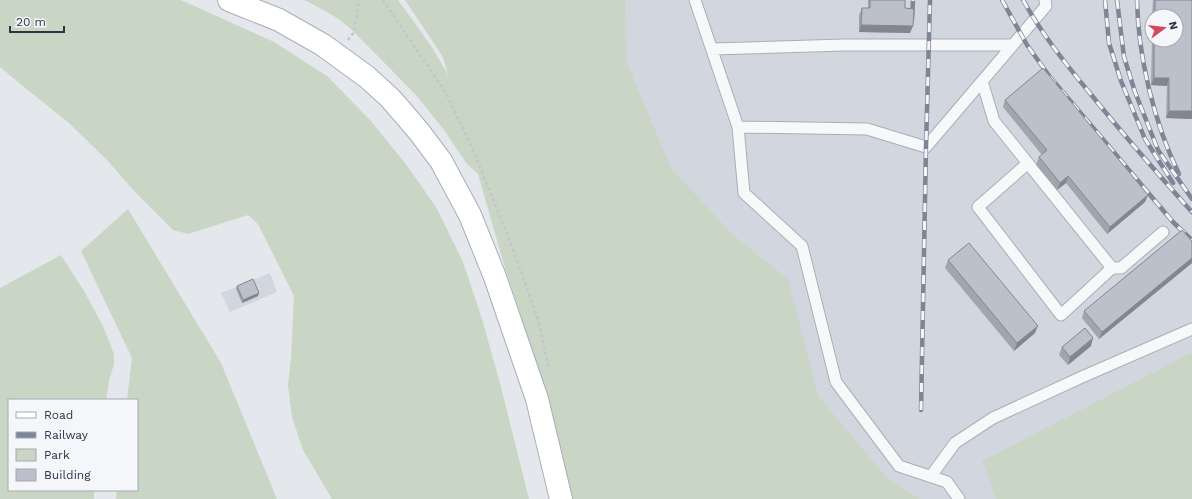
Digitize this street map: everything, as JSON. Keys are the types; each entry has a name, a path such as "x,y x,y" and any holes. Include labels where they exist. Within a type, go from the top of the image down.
{"main road":[{"path":"229,0 278,20 324,45 367,77 390,98 420,133 441,161 470,215 496,277 537,398 561,499"}],"lane":[{"path":"696,0 738,127 744,193 802,246 836,382 899,466 947,482 959,499"},
{"path":"738,127 867,129 926,146 1046,6 1045,0"},
{"path":"712,49 844,45 1012,45"},
{"path":"982,80 994,121 1112,268"},
{"path":"1028,163 978,207 1061,315 1112,268 1122,268 1163,232"},
{"path":"931,476 955,443 993,418 1192,329"}],"path":[{"path":"338,56 354,32 359,0"}],"shaded area":[{"path":"525,0 1192,0 1192,499 613,499"},
{"path":"270,273 277,292 230,312 221,293"}],"green space":[{"path":"0,0 181,0 274,42 327,76 370,120 405,163 436,207 463,262 482,319 500,383 529,499 332,499 303,450 292,417 288,385 291,359 294,296 258,224 248,215 188,234 173,230 134,191 108,161 69,123 0,67"},
{"path":"304,0 398,0 432,47 448,75 443,57 405,0 625,0 626,61 671,168 733,235 788,279 818,396 888,479 920,499 570,499 545,393 503,261 478,174 467,164 444,130 416,95 349,27 324,10"},
{"path":"128,209 221,363 277,499 116,499 117,491 138,491 138,399 127,399 132,358 81,251"},
{"path":"61,255 84,291 103,326 114,354 114,364 106,399 8,399 8,491 94,491 94,499 0,499 0,288"},
{"path":"1191,353 1192,499 996,499 982,461"}],"building":[{"path":"870,0 905,0 905,8 914,9 913,26 861,25 862,8 870,8"},
{"path":"1155,0 1192,0 1192,111 1169,111 1169,78 1154,78 1154,48 1184,48 1184,8 1155,8"},
{"path":"1043,68 1148,195 1110,227 1068,176 1060,183 1039,157 1047,150 1005,100"},
{"path":"1182,230 1192,241 1192,258 1102,332 1084,311"},
{"path":"969,243 1038,326 1017,343 948,260"},
{"path":"253,279 259,293 243,300 237,286"},
{"path":"1085,328 1093,338 1070,357 1062,347"}],"railway":[{"path":"912,19 913,0"},
{"path":"921,410 930,0"},
{"path":"1002,0 1027,45 1050,77 1173,222 1192,240"},
{"path":"1023,0 1054,48 1071,70 1127,138 1192,212"},
{"path":"1105,0 1109,43 1121,81 1145,139 1173,183"},
{"path":"1117,0 1124,57 1135,92 1158,150 1192,199"},
{"path":"1137,0 1140,44 1149,89 1162,133 1179,174"}]}
